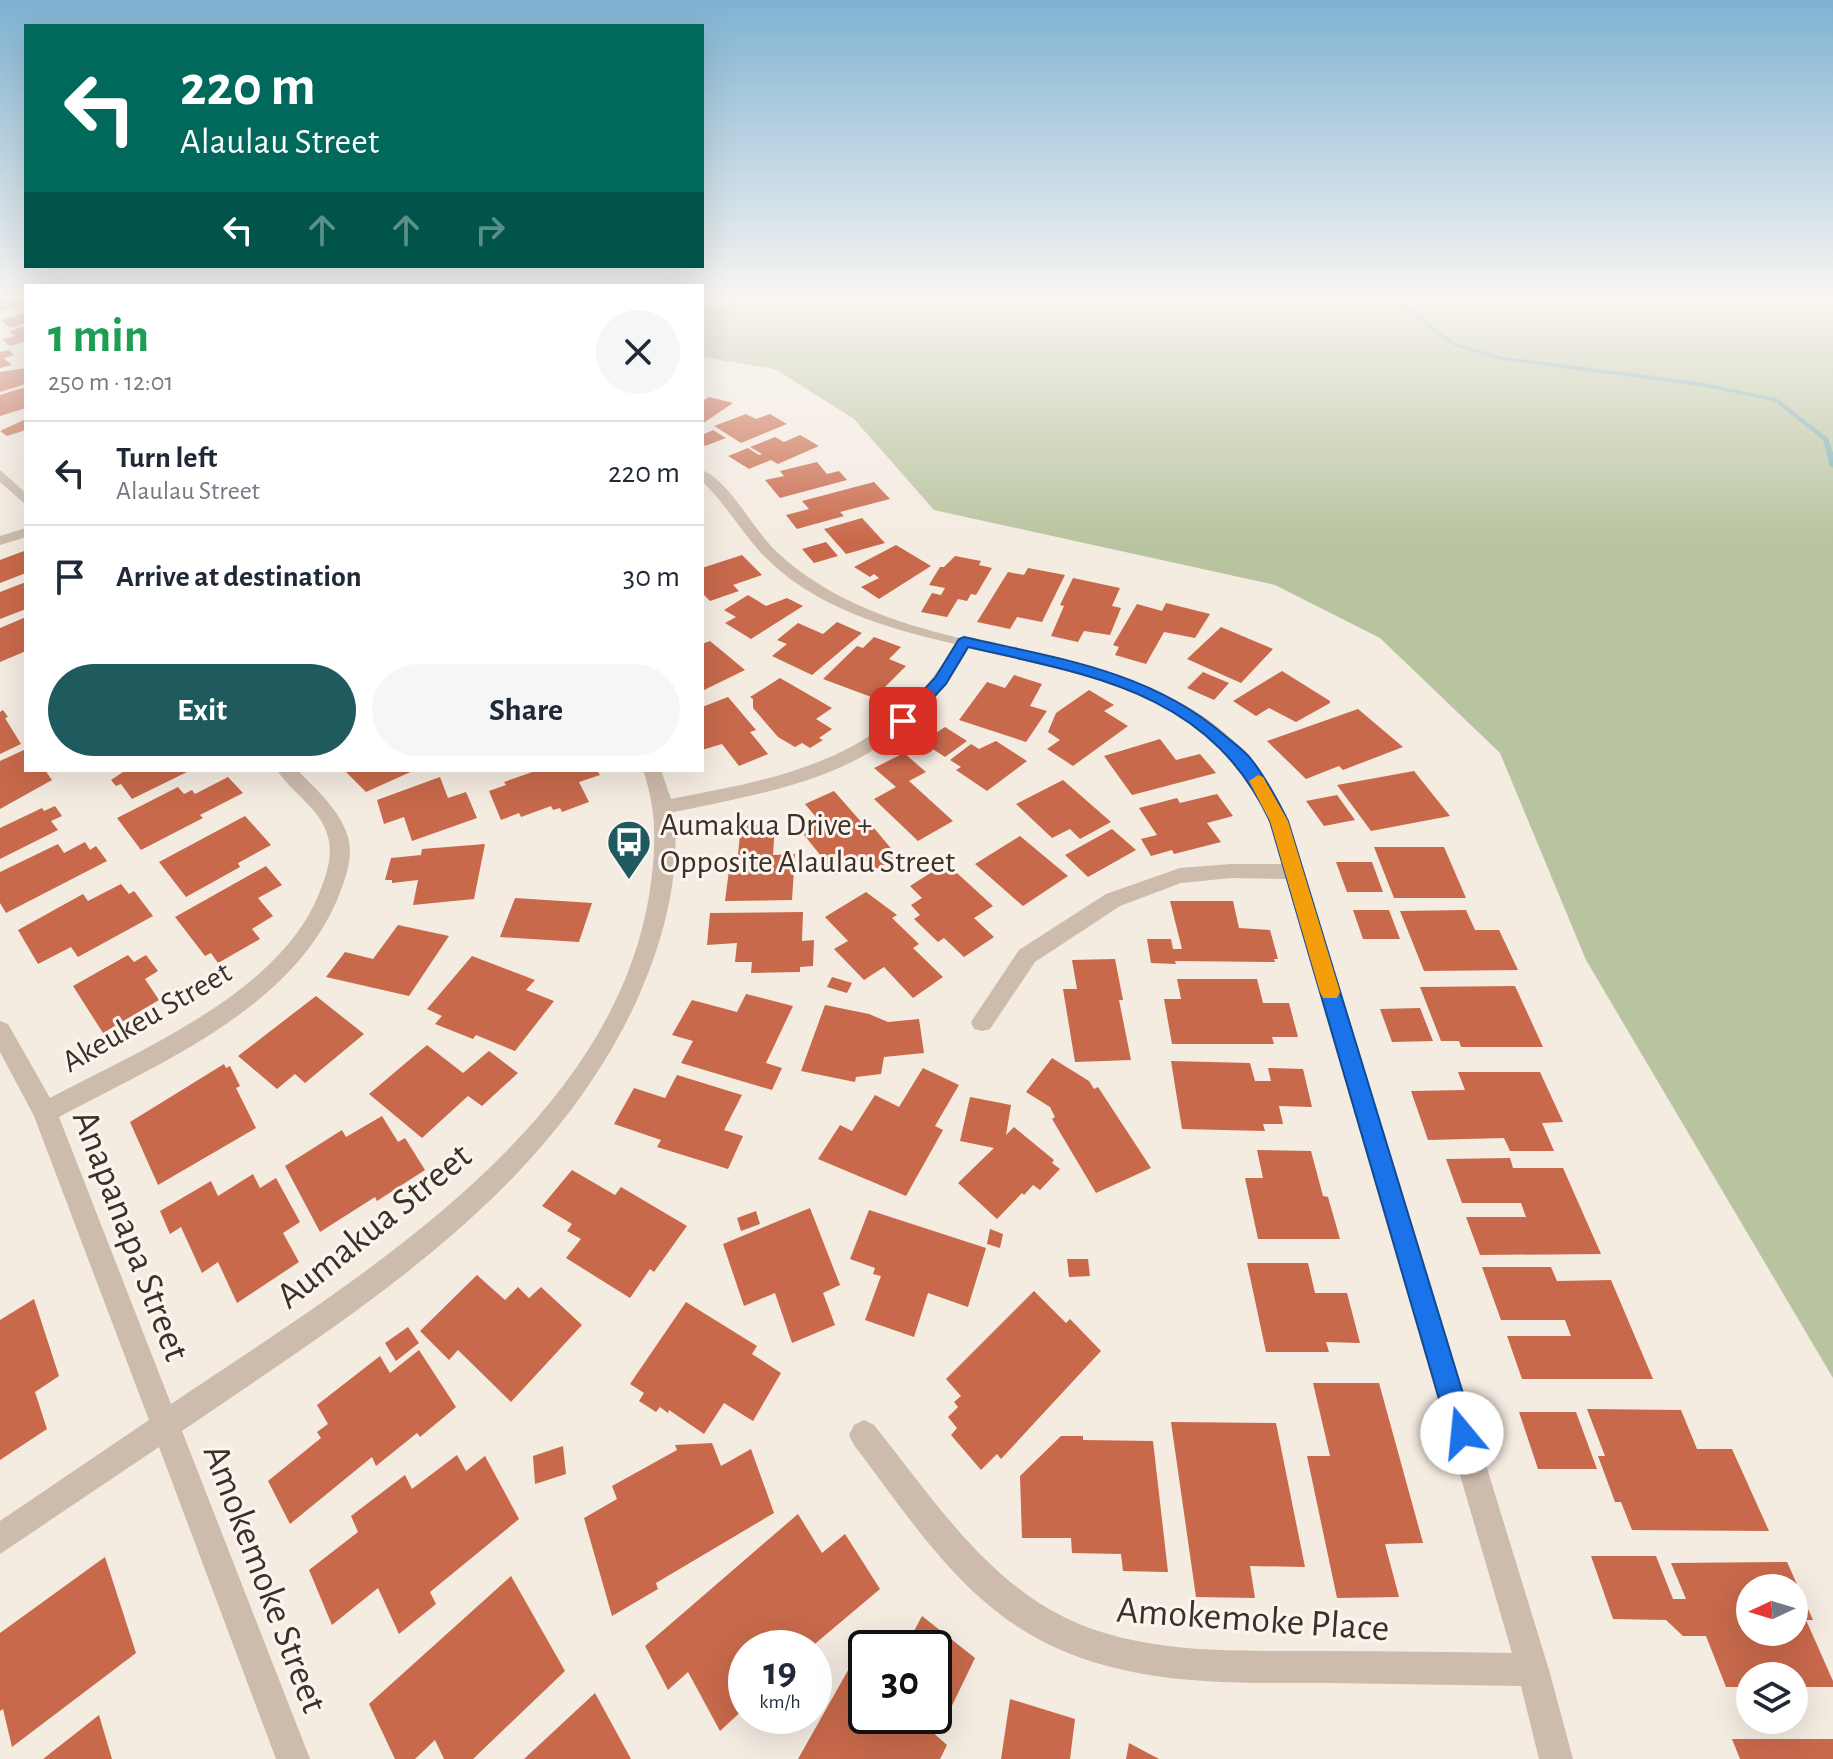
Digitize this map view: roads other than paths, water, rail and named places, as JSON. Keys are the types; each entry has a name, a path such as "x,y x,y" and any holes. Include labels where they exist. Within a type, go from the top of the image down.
{"street":[{"path":"0,474 24,499"},
{"path":"704,476 727,497 765,547 801,580 850,608 881,620 1115,677 1139,687 1194,717 1243,760 1263,789 1279,821 1533,1670 1556,1759"},
{"path":"0,541 24,533"},
{"path":"664,807 797,777 838,761 870,743 922,703 941,681 964,642"},
{"name":"Akeukeu Street","path":"45,1112 220,1015 290,959 312,932 334,886 339,861 338,837 328,816 288,772"},
{"name":"Aumakua Street","path":"0,1539 374,1283 437,1233 521,1151 567,1097 595,1055 642,963 662,889 664,807 653,772"},
{"path":"982,1022 1027,956 1123,895 1157,882 1203,873 1294,872"},
{"name":"Anapanapa Street","path":"0,1031 45,1112 165,1426"},
{"name":"Amokemoke Street","path":"165,1426 293,1759"},
{"name":"Amokemoke Place","path":"864,1435 954,1548 988,1583 1028,1614 1095,1648 1132,1656 1197,1663 1533,1670"}],"waterway":[{"path":"1653,378 1776,400 1826,439 1833,466"}],"place":[{"name":"Aumakua Drive + Opposite Alaulau Street","path":"629,881"}]}
